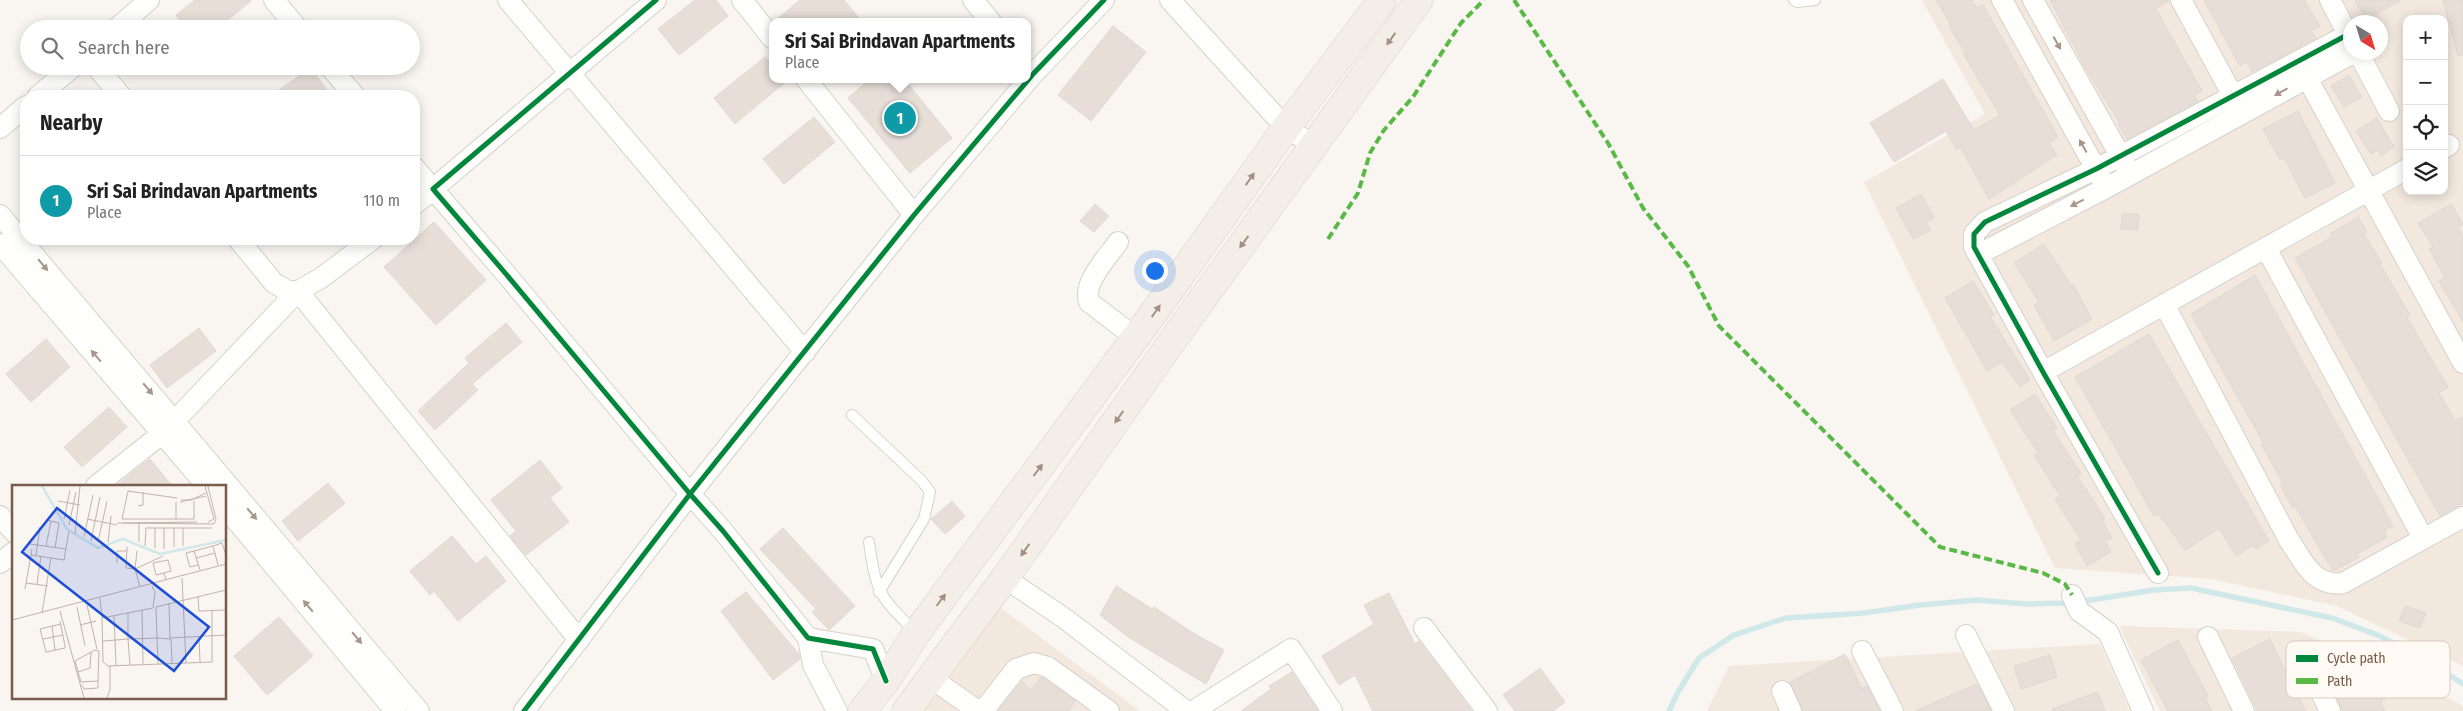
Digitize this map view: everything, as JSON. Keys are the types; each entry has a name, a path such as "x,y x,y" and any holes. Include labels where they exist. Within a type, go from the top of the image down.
{"main road":[{"path":"862,711 886,681 917,632 1136,338 1286,128 1382,0"},
{"path":"906,711 1005,578 1419,0"},
{"path":"1117,363 1144,382"}],"street":[{"path":"126,20 149,0"},
{"path":"274,0 291,20"},
{"path":"508,0 804,352"},
{"path":"420,200 656,0"},
{"path":"742,0 769,34"},
{"path":"973,0 988,18"},
{"path":"1031,69 1104,0"},
{"path":"1170,0 1286,128 1314,146"},
{"path":"2002,0 2106,188"},
{"path":"2033,0 2130,175"},
{"path":"2181,0 2242,114"},
{"path":"2330,0 2343,25"},
{"path":"2158,573 2043,372 1972,239 1976,229 1985,222 2096,169 2233,96 2343,48"},
{"path":"1979,254 2106,188 2307,78 2343,51"},
{"path":"2362,60 2389,111"},
{"path":"45,90 63,75"},
{"path":"104,75 116,90"},
{"path":"338,75 350,90"},
{"path":"2307,78 2463,363"},
{"path":"809,83 914,215"},
{"path":"524,711 690,494 1020,83"},
{"path":"0,128 20,111"},
{"path":"2043,372 2403,171"},
{"path":"420,174 722,531 808,638 813,665 837,711"},
{"path":"0,215 20,240"},
{"path":"1118,242 1089,285 1086,294 1089,302 1136,338"},
{"path":"0,244 220,485"},
{"path":"24,245 169,427 206,485"},
{"path":"243,245 274,283 288,291 298,291"},
{"path":"97,485 169,427 298,291 321,278 365,245"},
{"path":"2266,248 2423,538"},
{"path":"298,291 578,640"},
{"path":"2164,304 2289,540 2308,569 2319,580 2329,585 2342,583 2463,517"},
{"path":"226,492 419,711"},
{"path":"226,508 395,711"},
{"path":"0,516 12,530"},
{"path":"0,562 12,553"},
{"path":"1005,578 1064,618 1186,711"},
{"path":"2074,601 2084,616 2108,632 2143,711"},
{"path":"1424,628 1487,711"},
{"path":"1966,635 2004,711"},
{"path":"2208,637 2244,711"},
{"path":"808,638 873,649 886,681"},
{"path":"1193,711 1291,649 1332,711"},
{"path":"1862,651 1893,711"},
{"path":"983,711 1016,669 1034,663 1048,667 1109,711"},
{"path":"931,678 978,711"},
{"path":"1782,691 1792,711"},
{"path":"2324,698 2330,711"}],"lane":[{"path":"1794,0 1797,2 1815,0"},
{"path":"852,415 922,481 930,492 924,520 879,592"},
{"path":"869,542 879,592 890,607 917,632"}],"shaded area":[{"path":"1922,0 2463,0 2463,666 2450,660 2450,641 2410,641 2337,606 2211,579 2055,568 1864,182 1985,114"},
{"path":"998,606 1140,711 923,711"},
{"path":"2119,626 2300,632 2321,641 2286,641 2286,698 2448,698 2463,706 2463,711 2160,711"},
{"path":"2100,644 2130,711 1707,711 1729,666"}],"building":[{"path":"195,0 252,0 228,20 180,20 176,15"},
{"path":"695,0 716,0 728,16 679,55 658,29"},
{"path":"800,0 844,0 859,18 779,18"},
{"path":"1936,0 1972,0 1977,8 1983,5 2058,137 2049,143 2057,155 1989,199 1961,148 1957,150 1946,131 1894,162 1870,123 1943,79 1974,130 2000,115 1964,55 1966,54"},
{"path":"2050,0 2169,0 2156,9 2202,91 2195,96 2198,101 2127,139 2118,124 2120,123 2087,71"},
{"path":"2204,0 2304,0 2320,26 2311,31 2316,38 2252,72 2247,62 2240,66"},
{"path":"2355,0 2401,0 2375,15 2363,15"},
{"path":"2443,0 2463,0 2463,55 2458,56"},
{"path":"1113,26 1146,52 1091,121 1058,95"},
{"path":"765,57 769,62 769,83 784,83 735,124 714,98"},
{"path":"301,75 316,75 327,90 279,90"},
{"path":"2349,75 2362,97 2344,107 2331,86"},
{"path":"865,83 907,83 952,138 910,173 848,98"},
{"path":"2298,111 2335,183 2305,198 2284,158 2280,160 2263,129"},
{"path":"814,117 835,142 784,184 763,159"},
{"path":"2377,118 2394,147 2381,156 2378,150 2371,154 2356,131"},
{"path":"1921,194 1934,218 1926,222 1931,230 1913,239 1896,208"},
{"path":"1095,204 1109,216 1094,232 1080,221"},
{"path":"2451,204 2463,224 2458,227 2463,236 2463,322 2439,281 2445,278 2429,249 2433,247 2418,223"},
{"path":"2122,214 2139,214 2138,230 2121,229"},
{"path":"2358,217 2367,232 2364,234 2410,315 2407,318 2448,387 2439,393 2455,420 2463,417 2463,503 2440,516 2295,258 2332,237 2330,234"},
{"path":"434,222 486,280 436,325 384,267 408,245 420,245 420,235"},
{"path":"2044,244 2071,285 2073,284 2092,319 2054,341 2034,305 2039,302 2014,263"},
{"path":"2255,275 2393,526 2384,530 2387,537 2357,554 2359,557 2333,571 2295,506 2292,507 2280,485 2283,483 2261,444 2263,442 2191,314"},
{"path":"1973,281 1994,315 1990,317 2030,380 2020,387 2002,362 1987,371 1945,298"},
{"path":"506,323 522,342 472,384 478,390 435,430 418,411 469,363 465,358"},
{"path":"199,328 216,351 167,388 150,365"},
{"path":"2149,334 2269,541 2256,549 2254,545 2236,556 2219,528 2185,550 2158,513 2154,516 2075,377"},
{"path":"46,339 70,367 31,402 6,374"},
{"path":"2035,394 2057,428 2053,431 2081,474 2077,476 2105,518 2102,520 2112,538 2105,541 2111,552 2087,566 2075,544 2081,540 2055,499 2060,496 2034,455 2038,453 2010,410"},
{"path":"109,407 127,427 82,467 64,447"},
{"path":"150,459 171,485 117,485"},
{"path":"540,460 562,488 550,498 569,522 526,555 510,536 516,531 491,500"},
{"path":"328,483 345,503 298,541 282,521"},
{"path":"952,501 965,516 945,534 931,519"},
{"path":"783,528 855,606 829,630 812,612 816,609 760,549"},
{"path":"452,536 476,564 486,556 506,581 458,621 434,591 430,595 410,571"},
{"path":"1116,586 1224,650 1206,684 1128,637 1100,615"},
{"path":"746,592 799,654 800,659 773,680 721,611"},
{"path":"1389,593 1415,644 1419,641 1472,711 1373,711 1355,675 1339,685 1322,656 1374,624 1364,605"},
{"path":"2405,606 2426,613 2420,628 2399,621"},
{"path":"279,617 313,656 267,695 234,656"},
{"path":"2270,639 2286,673 2286,698 2299,698 2306,711 2258,711 2232,658"},
{"path":"2178,640 2208,696 2205,698 2212,711 2168,711 2141,660"},
{"path":"1845,654 1862,689 1867,686 1880,711 1803,711 1790,682"},
{"path":"2050,655 2057,677 2021,689 2014,666"},
{"path":"1540,668 1565,702 1553,711 1515,711 1503,695"},
{"path":"1292,672 1318,711 1241,711 1271,689 1269,686"},
{"path":"1041,677 1075,701 1069,711 998,711 1022,681 1031,690"},
{"path":"1977,684 1991,711 1915,711"},
{"path":"2098,692 2105,711 2052,711 2052,709"},
{"path":"2336,698 2385,699 2380,701 2385,711 2343,711"}],"waterway":[{"path":"1669,711 1678,692 1699,658 1734,635 1786,618 1864,613 1920,605 1977,600 2026,604 2072,603 2154,590 2191,588 2332,618 2389,641"},
{"path":"2450,676 2463,684"}],"marked path":[{"path":"1328,239 1358,193 1370,153 1384,130 1413,97 1461,23 1484,0"},
{"path":"1514,0 1608,143 1643,208 1688,266 1719,326 1940,547 2043,573 2065,584 2072,595"}],"cycle path":[{"path":"524,711 690,494 433,189 656,0"},
{"path":"1031,77 1104,0"},
{"path":"2158,573 1974,247 1974,234 1985,222 2096,169 2343,37"},
{"path":"886,681 873,649 808,638 723,531 690,494 914,215 1026,83"}],"place":[{"name":"Sri Sai Brindavan Apartments","path":"900,118"}]}
